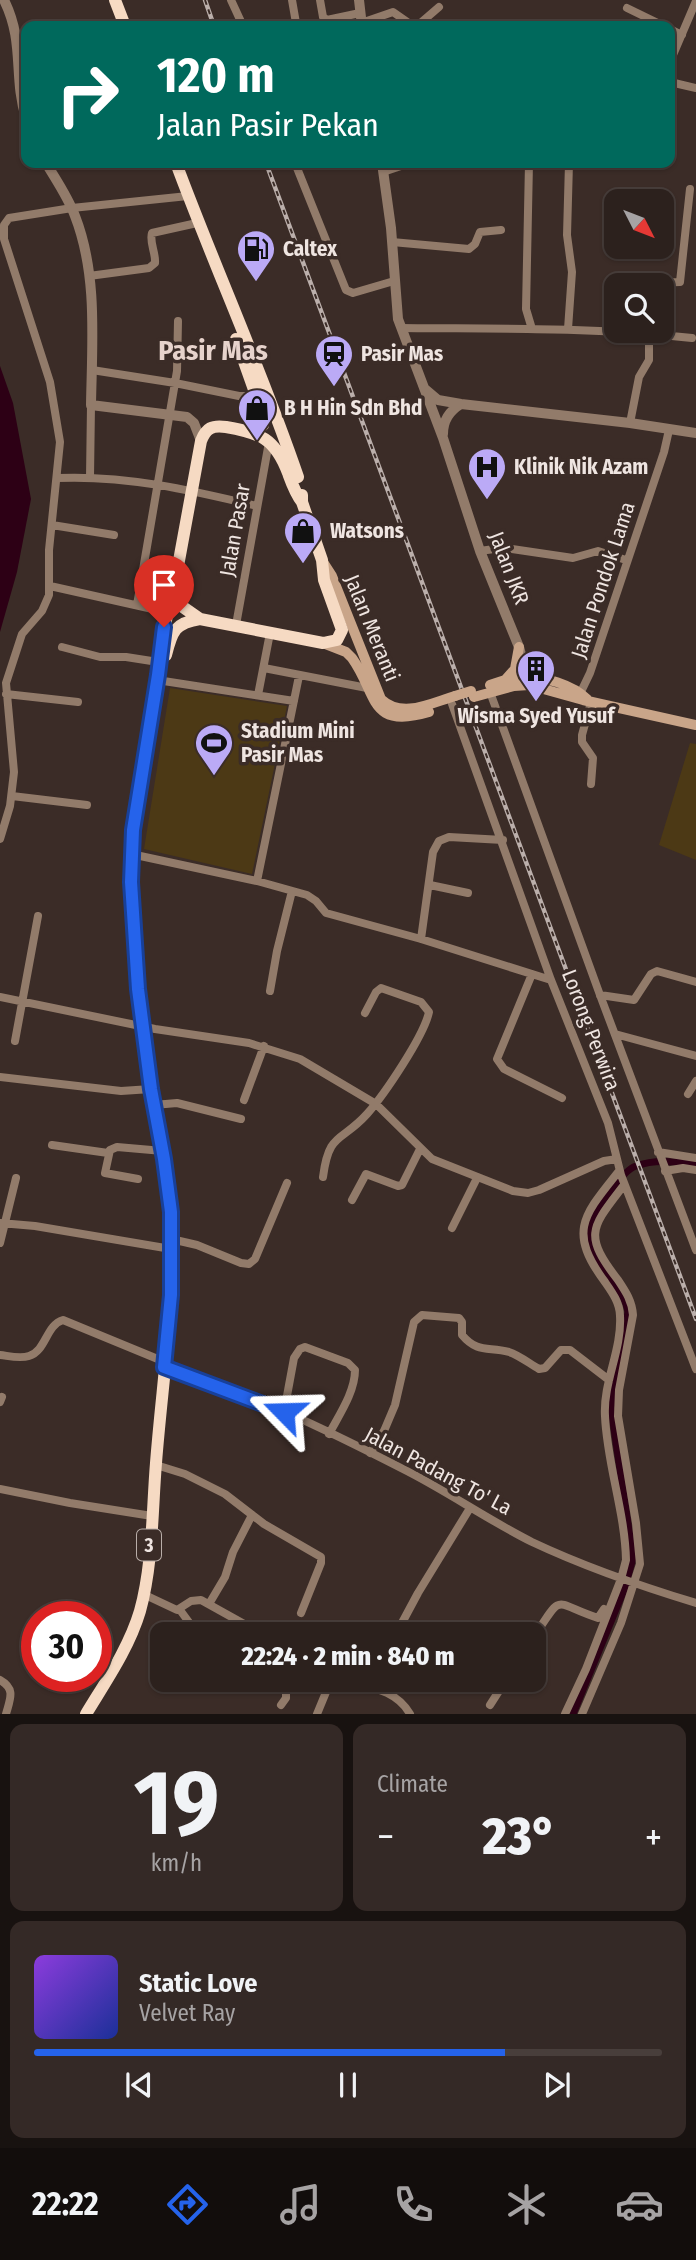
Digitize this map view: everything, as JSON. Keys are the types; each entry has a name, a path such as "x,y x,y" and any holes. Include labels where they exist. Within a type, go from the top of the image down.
{"highway":[{"path":"115,0 123,21"},
{"path":"178,168 258,396 264,420 260,429 253,432"},
{"path":"200,619 323,643 337,640 345,625 324,580 322,561 283,433 218,279"},
{"path":"201,441 206,430 215,425 253,432 281,454 295,493 302,502"},
{"name":"3","path":"87,1714 133,1631 143,1594 152,1516 171,1295 171,1212 151,1089 132,915 131,854 166,612 176,577 201,441"},
{"name":"3","path":"176,577 180,605 200,619"},
{"name":"3","path":"158,672 172,633 184,622 200,619"}],"main road":[{"name":"Jalan Meranti","path":"322,561 332,576 345,625 378,694 397,713"},
{"name":"Jalan Meranti","path":"323,643 346,652 352,658 378,706 397,713 455,701 505,680 529,681 585,699 696,725"},
{"path":"505,680 515,669 519,647"},
{"name":"Jalan Meranti","path":"472,694 529,681"}],"street":[{"path":"4,0 17,35 21,87"},
{"path":"231,0 241,21"},
{"path":"292,0 296,21"},
{"path":"320,0 323,17 327,20 361,21 393,12 407,21"},
{"path":"359,0 361,21"},
{"path":"675,51 696,2 691,0"},
{"path":"421,21 439,7"},
{"path":"627,8 654,21"},
{"path":"675,32 682,35"},
{"path":"675,83 696,88"},
{"path":"49,168 72,208 78,225 92,292 90,477"},
{"path":"297,168 346,290 353,293 394,281"},
{"name":"Jalan JKR","path":"383,168 392,242 396,309 401,328 443,438 480,551 519,647 529,681"},
{"path":"529,168 526,309 532,329"},
{"path":"568,329 572,272 567,235 569,168"},
{"path":"674,282 680,282 690,189"},
{"path":"0,839 12,796 14,772 6,694 9,670 22,634 42,611 49,595 48,571 60,442 50,382 4,239 4,225 9,218 72,208 188,196"},
{"path":"89,276 149,268 155,263 150,237 152,233 197,223"},
{"path":"392,242 469,249 475,244 480,232 501,230"},
{"path":"136,605 175,383 178,321"},
{"path":"401,328 604,330"},
{"path":"674,335 692,338"},
{"path":"630,423 639,377 649,360 649,343"},
{"path":"92,370 239,396 258,396"},
{"path":"423,386 438,400 461,404 696,433"},
{"path":"443,438 443,426 448,415 461,404"},
{"path":"91,405 169,414 191,420 201,441"},
{"name":"Jalan Pondok Lama","path":"592,784 593,758 582,742 590,673 669,430"},
{"name":"Jalan Pasar","path":"236,625 269,442"},
{"path":"57,478 90,477 158,484 257,506"},
{"path":"52,525 114,534"},
{"path":"480,551 512,549 573,558 597,551 626,560"},
{"path":"50,586 166,612"},
{"path":"258,695 270,633"},
{"path":"62,647 100,657 126,657 158,672 294,701"},
{"path":"264,668 367,688"},
{"path":"257,881 299,676"},
{"path":"490,692 696,1250"},
{"path":"6,694 78,702"},
{"name":"Lorong Perwira","path":"455,701 551,980 608,1123 622,1178 696,1368"},
{"path":"12,796 87,805"},
{"path":"421,939 433,852 439,841 449,837 503,840"},
{"path":"131,854 292,891 312,898 326,913 421,939 551,980"},
{"path":"430,885 468,893"},
{"path":"270,991 292,891"},
{"path":"15,1041 38,916"},
{"path":"600,995 634,1000 651,974 657,971 696,982"},
{"path":"532,974 497,1059 504,1069 562,1098"},
{"path":"323,1177 326,1155 334,1142 356,1125 376,1104 424,1027 429,1012 421,1002 381,988 365,1013"},
{"path":"0,997 155,1029 264,1046 310,1063 376,1104 432,1159 513,1191 528,1193 617,1158"},
{"path":"615,1034 696,1056"},
{"path":"244,1100 264,1046"},
{"path":"0,1077 121,1091 151,1089"},
{"path":"688,1094 696,1081"},
{"path":"154,1105 177,1103 241,1119"},
{"path":"52,1145 108,1153 117,1147 163,1151"},
{"path":"352,1200 366,1174 398,1186 402,1185 420,1149"},
{"path":"108,1153 105,1173 138,1179"},
{"path":"659,1155 696,1158"},
{"path":"665,1170 696,1170"},
{"path":"0,1243 16,1178"},
{"path":"452,1228 477,1178"},
{"path":"582,1714 621,1623 626,1553 606,1428 605,1403 621,1312 585,1249 583,1223 599,1197 622,1178"},
{"path":"544,1622 559,1604 567,1604 594,1617 600,1616 640,1556 617,1404 633,1315 632,1307 628,1295 603,1260 594,1240 594,1231 601,1215 622,1178"},
{"path":"3,1223 197,1245 249,1264 255,1259 287,1183"},
{"path":"370,1454 391,1418 414,1322 422,1315 459,1318 462,1322 462,1335 470,1343 484,1350 507,1352 539,1369 545,1368 557,1353 565,1349 609,1380"},
{"name":"Jalan Padang To' La","path":"0,1355 24,1357 33,1354 53,1326 63,1320 165,1365 284,1412 402,1468 533,1542 625,1580 696,1603"},
{"path":"284,1412 294,1358 300,1349 305,1347 348,1363 355,1370 355,1375 329,1434"},
{"path":"156,1465 206,1484 321,1557 301,1612"},
{"path":"0,1489 152,1516"},
{"path":"402,1622 470,1508"},
{"path":"209,1604 225,1577 233,1552 252,1514"},
{"path":"565,1714 625,1580"},
{"path":"143,1594 170,1608 180,1610 189,1622"},
{"path":"180,1610 196,1599 241,1622"},
{"path":"0,1680 9,1686 12,1692 6,1714"},
{"path":"281,1705 286,1698 286,1692"},
{"path":"317,1714 326,1692"},
{"path":"386,1692 396,1698 410,1714"},
{"path":"490,1705 498,1692"}],"shaded area":[{"path":"0,366 13,403 31,499 17,572 0,632"},
{"name":"Stadium Mini Pasir Mas","path":"170,688 287,706 252,874 144,849"},
{"path":"690,743 696,744 696,860 659,845"}],"waterway":[{"path":"573,1714 624,1590 633,1558 611,1408 628,1312 622,1294 594,1255 589,1241 589,1228 603,1201 630,1169 658,1162 696,1164"}],"railway":[{"path":"205,0 212,21"},
{"path":"268,168 696,1319"}],"place":[{"name":"Caltex","path":"256,283"},
{"name":"Pasir Mas","path":"334,388"},
{"name":"B H Hin Sdn Bhd","path":"257,442"},
{"name":"Klinik Nik Azam","path":"487,501"},
{"name":"Watsons","path":"303,565"},
{"name":"Wisma Syed Yusuf","path":"536,703"},
{"name":"Stadium Mini Pasir Mas","path":"214,777"}],"district":[{"name":"Pasir Mas","path":"213,350"}],"route":[{"path":"164,627 133,830 131,882 138,989 171,1212 171,1295 164,1367 284,1412"}]}
